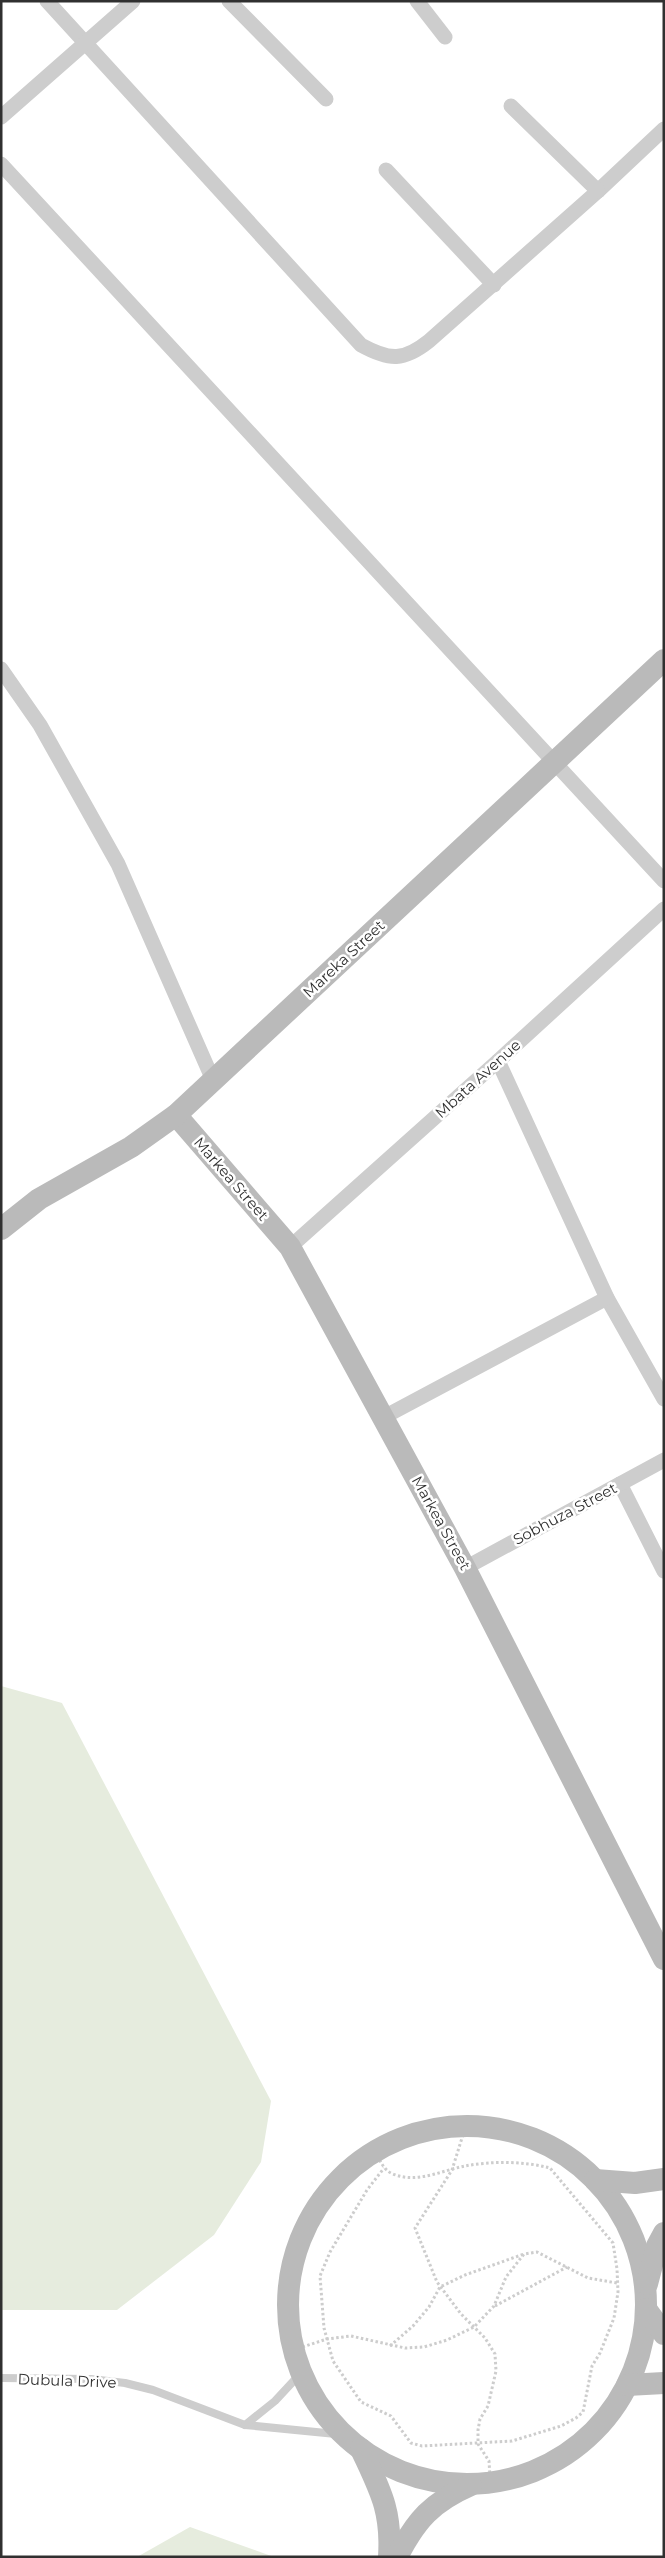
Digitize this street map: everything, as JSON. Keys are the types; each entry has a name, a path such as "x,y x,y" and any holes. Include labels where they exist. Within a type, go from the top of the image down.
{"street":[{"path":"48,1 361,345 377,354 390,357 412,354 494,285 664,129"},
{"path":"1,118 88,43 133,1"},
{"path":"229,1 326,99"},
{"path":"417,1 445,37"},
{"path":"511,106 598,191"},
{"path":"1,164 664,881"},
{"path":"386,170 494,285"},
{"name":"Mareka Street","path":"1,1228 39,1199 130,1147 176,1115 664,660"},
{"path":"1,669 40,725 118,864 213,1080"},
{"name":"Mbata Avenue","path":"290,1248 664,909"},
{"path":"498,1061 607,1298 664,1399"},
{"name":"Markea Street","path":"176,1115 290,1248 465,1568 664,1959"},
{"path":"382,1418 607,1298"},
{"name":"Sobhuza Street","path":"465,1568 664,1460"},
{"path":"620,1484 664,1571"},
{"path":"484,2482 450,2482 418,2476 388,2465 353,2442 334,2424 312,2396 301,2374 293,2350 288,2318 288,2284 295,2252 307,2222 325,2194 348,2170 379,2159 419,2132 466,2125 514,2132 558,2150 595,2180 620,2212 638,2248 646,2298 664,2334"},
{"path":"595,2180 635,2183 664,2179"},
{"path":"397,2557 407,2538 425,2513 443,2498 484,2482 525,2474 556,2459 578,2444 609,2414 627,2385 641,2348 646,2298 657,2246 664,2233"},
{"path":"627,2385 664,2383"},
{"path":"353,2442 383,2494 388,2512 391,2536 389,2557"}],"lane":[{"path":"245,2425 275,2401 301,2374"},
{"name":"Dubula Drive","path":"1,2378 91,2379 125,2383 153,2390 245,2425 353,2442"}],"path":[{"path":"466,2125 452,2170 414,2228 440,2287 461,2314 485,2338 495,2354 496,2371 488,2406 480,2420 478,2444 489,2461 484,2482"},
{"path":"379,2159 394,2175 420,2177 465,2166 502,2163 538,2165 550,2168 613,2244 618,2284 614,2318 600,2353 592,2366 582,2412 576,2418 561,2426 512,2441 422,2446 411,2443 391,2416 360,2402 333,2361 327,2339 320,2276 339,2236 367,2190 379,2159"},
{"path":"390,2346 413,2326 429,2307 440,2287 495,2263 524,2254 538,2252 588,2278 618,2284"},
{"path":"494,2306 506,2277 524,2254"},
{"path":"293,2350 327,2339 351,2336 390,2346 405,2348 424,2347 447,2340 474,2327 494,2306 567,2267"}],"shaded area":[{"path":"1,1686 62,1703 271,2101 261,2162 214,2235 117,2310 1,2310"},
{"path":"190,2527 274,2557 137,2557"}]}
